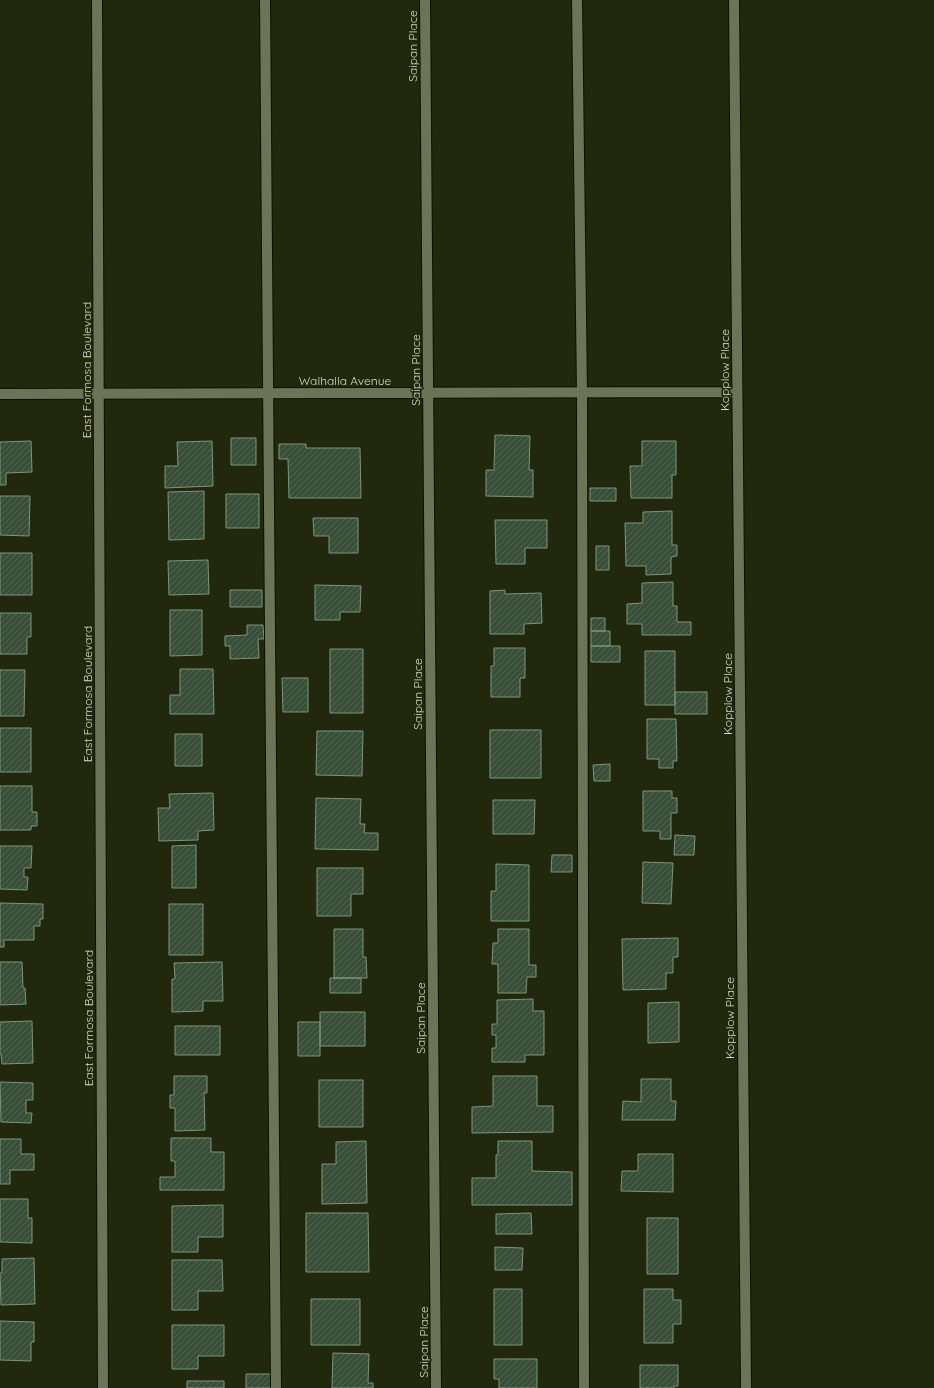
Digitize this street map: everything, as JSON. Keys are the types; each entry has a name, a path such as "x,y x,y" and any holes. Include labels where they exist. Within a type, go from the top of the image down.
{"street":[{"name":"East Formosa Boulevard","path":"97,0 103,1388"},
{"path":"265,0 276,1388"},
{"name":"Saipan Place","path":"425,0 436,1388"},
{"path":"577,0 582,393 584,1388"},
{"name":"Kopplow Place","path":"734,0 746,1388"},
{"name":"Walhalla Avenue","path":"0,394 737,392"}],"building":[{"path":"495,435 530,436 529,470 533,470 533,497 486,496 486,470 494,470"},
{"path":"231,438 256,438 256,465 231,465"},
{"path":"31,441 32,472 6,473 6,485 0,485 0,442"},
{"path":"212,441 213,486 165,488 165,466 178,466 177,442"},
{"path":"642,441 676,441 676,475 672,475 672,498 631,498 630,466 642,466"},
{"path":"279,444 306,444 306,448 360,448 361,498 289,498 288,459 279,459"},
{"path":"590,488 616,488 616,501 590,501"},
{"path":"204,491 204,539 169,540 168,492"},
{"path":"226,494 259,494 259,528 226,528"},
{"path":"0,496 30,496 29,536 0,535"},
{"path":"672,511 672,545 677,545 677,556 671,557 671,574 646,575 646,566 626,566 625,523 643,523 643,512"},
{"path":"313,518 358,518 358,553 329,553 329,536 314,536"},
{"path":"495,520 547,520 547,548 525,548 525,564 496,564"},
{"path":"596,546 609,546 609,570 596,570"},
{"path":"0,553 32,553 32,595 0,595"},
{"path":"208,560 209,594 169,595 168,561"},
{"path":"673,582 673,606 677,606 677,622 691,622 691,635 642,635 642,624 627,624 627,604 642,603 642,583"},
{"path":"315,585 361,586 360,612 340,612 340,620 315,620"},
{"path":"230,590 262,590 262,607 230,607"},
{"path":"505,590 505,594 541,593 542,623 524,624 524,634 490,634 490,591"},
{"path":"170,610 202,610 202,655 170,656"},
{"path":"0,613 31,613 31,637 27,637 27,654 0,654"},
{"path":"591,618 605,618 605,631 591,631"},
{"path":"247,625 263,625 264,639 258,639 259,658 230,659 230,646 225,646 225,636 247,635"},
{"path":"591,631 610,631 610,646 591,646"},
{"path":"591,646 620,646 620,662 591,662"},
{"path":"494,648 525,648 525,678 520,678 520,697 491,697 491,666 494,666"},
{"path":"330,649 363,649 363,713 330,713"},
{"path":"645,651 675,651 675,705 645,705"},
{"path":"180,669 213,669 214,714 170,714 170,695 180,695"},
{"path":"0,670 25,670 24,716 0,716"},
{"path":"282,678 308,678 308,712 283,712"},
{"path":"675,692 707,692 707,714 675,714"},
{"path":"647,719 676,719 677,761 673,761 673,768 659,768 659,759 647,759"},
{"path":"0,728 31,728 31,772 0,772"},
{"path":"490,730 541,730 541,778 490,778"},
{"path":"317,731 363,731 362,776 316,775"},
{"path":"175,734 202,734 202,766 175,766"},
{"path":"610,764 610,781 594,781 593,765"},
{"path":"0,786 32,786 32,812 37,812 37,826 31,826 31,830 0,830"},
{"path":"643,791 672,791 672,798 677,798 677,813 671,813 671,839 660,839 660,831 643,831"},
{"path":"213,793 214,830 198,831 198,840 159,841 158,808 170,808 169,794"},
{"path":"316,798 361,799 360,824 365,824 364,833 378,833 378,850 315,849"},
{"path":"493,800 535,800 534,834 493,834"},
{"path":"675,835 695,836 694,855 674,855"},
{"path":"196,845 196,888 172,888 172,846"},
{"path":"0,846 32,846 31,868 24,868 24,877 28,877 27,890 0,889"},
{"path":"552,855 572,855 572,872 551,872"},
{"path":"643,862 673,863 671,904 642,903"},
{"path":"496,864 529,865 529,921 491,921 491,891 496,891"},
{"path":"317,868 363,868 363,894 351,894 351,916 317,916"},
{"path":"0,903 43,904 43,919 40,919 40,926 34,926 34,940 4,940 4,947 0,947"},
{"path":"169,904 203,904 203,955 169,955"},
{"path":"334,929 363,929 363,957 366,957 367,978 334,978"},
{"path":"498,929 529,929 529,965 536,965 536,977 527,977 526,993 498,993 498,964 492,964 493,943 498,943"},
{"path":"678,938 678,957 673,957 673,973 666,973 666,989 623,990 622,939"},
{"path":"0,962 22,962 23,988 25,988 26,1004 0,1005"},
{"path":"222,962 223,1001 203,1001 203,1011 172,1012 172,979 175,979 174,963"},
{"path":"330,978 361,978 361,993 330,993"},
{"path":"533,999 533,1011 544,1011 544,1055 525,1055 525,1062 492,1062 492,1048 496,1048 496,1035 492,1035 492,1024 497,1024 497,1000"},
{"path":"679,1002 679,1042 648,1043 648,1003"},
{"path":"320,1012 365,1012 365,1046 320,1046"},
{"path":"32,1021 33,1063 2,1064 0,1054 0,1022"},
{"path":"298,1022 320,1022 320,1056 298,1056"},
{"path":"175,1026 220,1026 220,1055 175,1055"},
{"path":"174,1076 207,1076 207,1093 204,1093 205,1130 175,1131 175,1108 170,1108 170,1095 174,1095"},
{"path":"493,1076 537,1076 537,1106 553,1106 553,1132 472,1133 472,1107 493,1106"},
{"path":"641,1079 671,1079 671,1101 676,1101 675,1120 622,1120 623,1101 641,1102"},
{"path":"319,1080 363,1080 363,1127 319,1127"},
{"path":"0,1082 33,1083 33,1100 26,1100 26,1113 32,1113 31,1123 1,1122"},
{"path":"171,1138 211,1138 211,1152 224,1152 224,1190 160,1190 160,1177 175,1177 175,1161 171,1161"},
{"path":"0,1139 21,1139 21,1154 34,1154 34,1170 10,1170 10,1184 0,1184"},
{"path":"366,1141 367,1203 322,1204 322,1164 336,1164 336,1142"},
{"path":"498,1141 532,1141 532,1171 572,1172 572,1205 472,1205 472,1178 496,1178 496,1155 498,1155"},
{"path":"638,1154 673,1154 673,1192 621,1191 622,1171 638,1171"},
{"path":"0,1199 28,1199 28,1218 32,1218 32,1243 0,1242"},
{"path":"223,1205 223,1237 198,1237 198,1252 172,1252 172,1206"},
{"path":"306,1213 368,1213 369,1272 306,1272"},
{"path":"531,1213 532,1234 496,1234 496,1214"},
{"path":"647,1218 678,1218 678,1274 647,1274"},
{"path":"495,1247 523,1248 522,1270 495,1270"},
{"path":"34,1258 35,1304 1,1305 0,1273 2,1273 2,1259"},
{"path":"172,1260 222,1260 223,1291 198,1291 198,1310 172,1310"},
{"path":"494,1289 522,1289 522,1345 494,1345"},
{"path":"644,1289 673,1289 673,1300 681,1300 681,1324 673,1324 673,1343 644,1343"},
{"path":"311,1299 360,1299 360,1345 311,1345"},
{"path":"0,1321 34,1322 34,1342 31,1342 31,1361 0,1360"},
{"path":"172,1325 224,1325 224,1356 198,1356 198,1369 172,1369"},
{"path":"333,1353 369,1354 368,1383 373,1383 373,1388 332,1388"},
{"path":"494,1359 537,1359 537,1388 499,1388 499,1379 494,1379"},
{"path":"640,1365 678,1365 678,1386 674,1386 674,1388 640,1388"},
{"path":"246,1374 272,1374 272,1388 246,1388"},
{"path":"187,1381 224,1381 224,1388 187,1388"}]}
